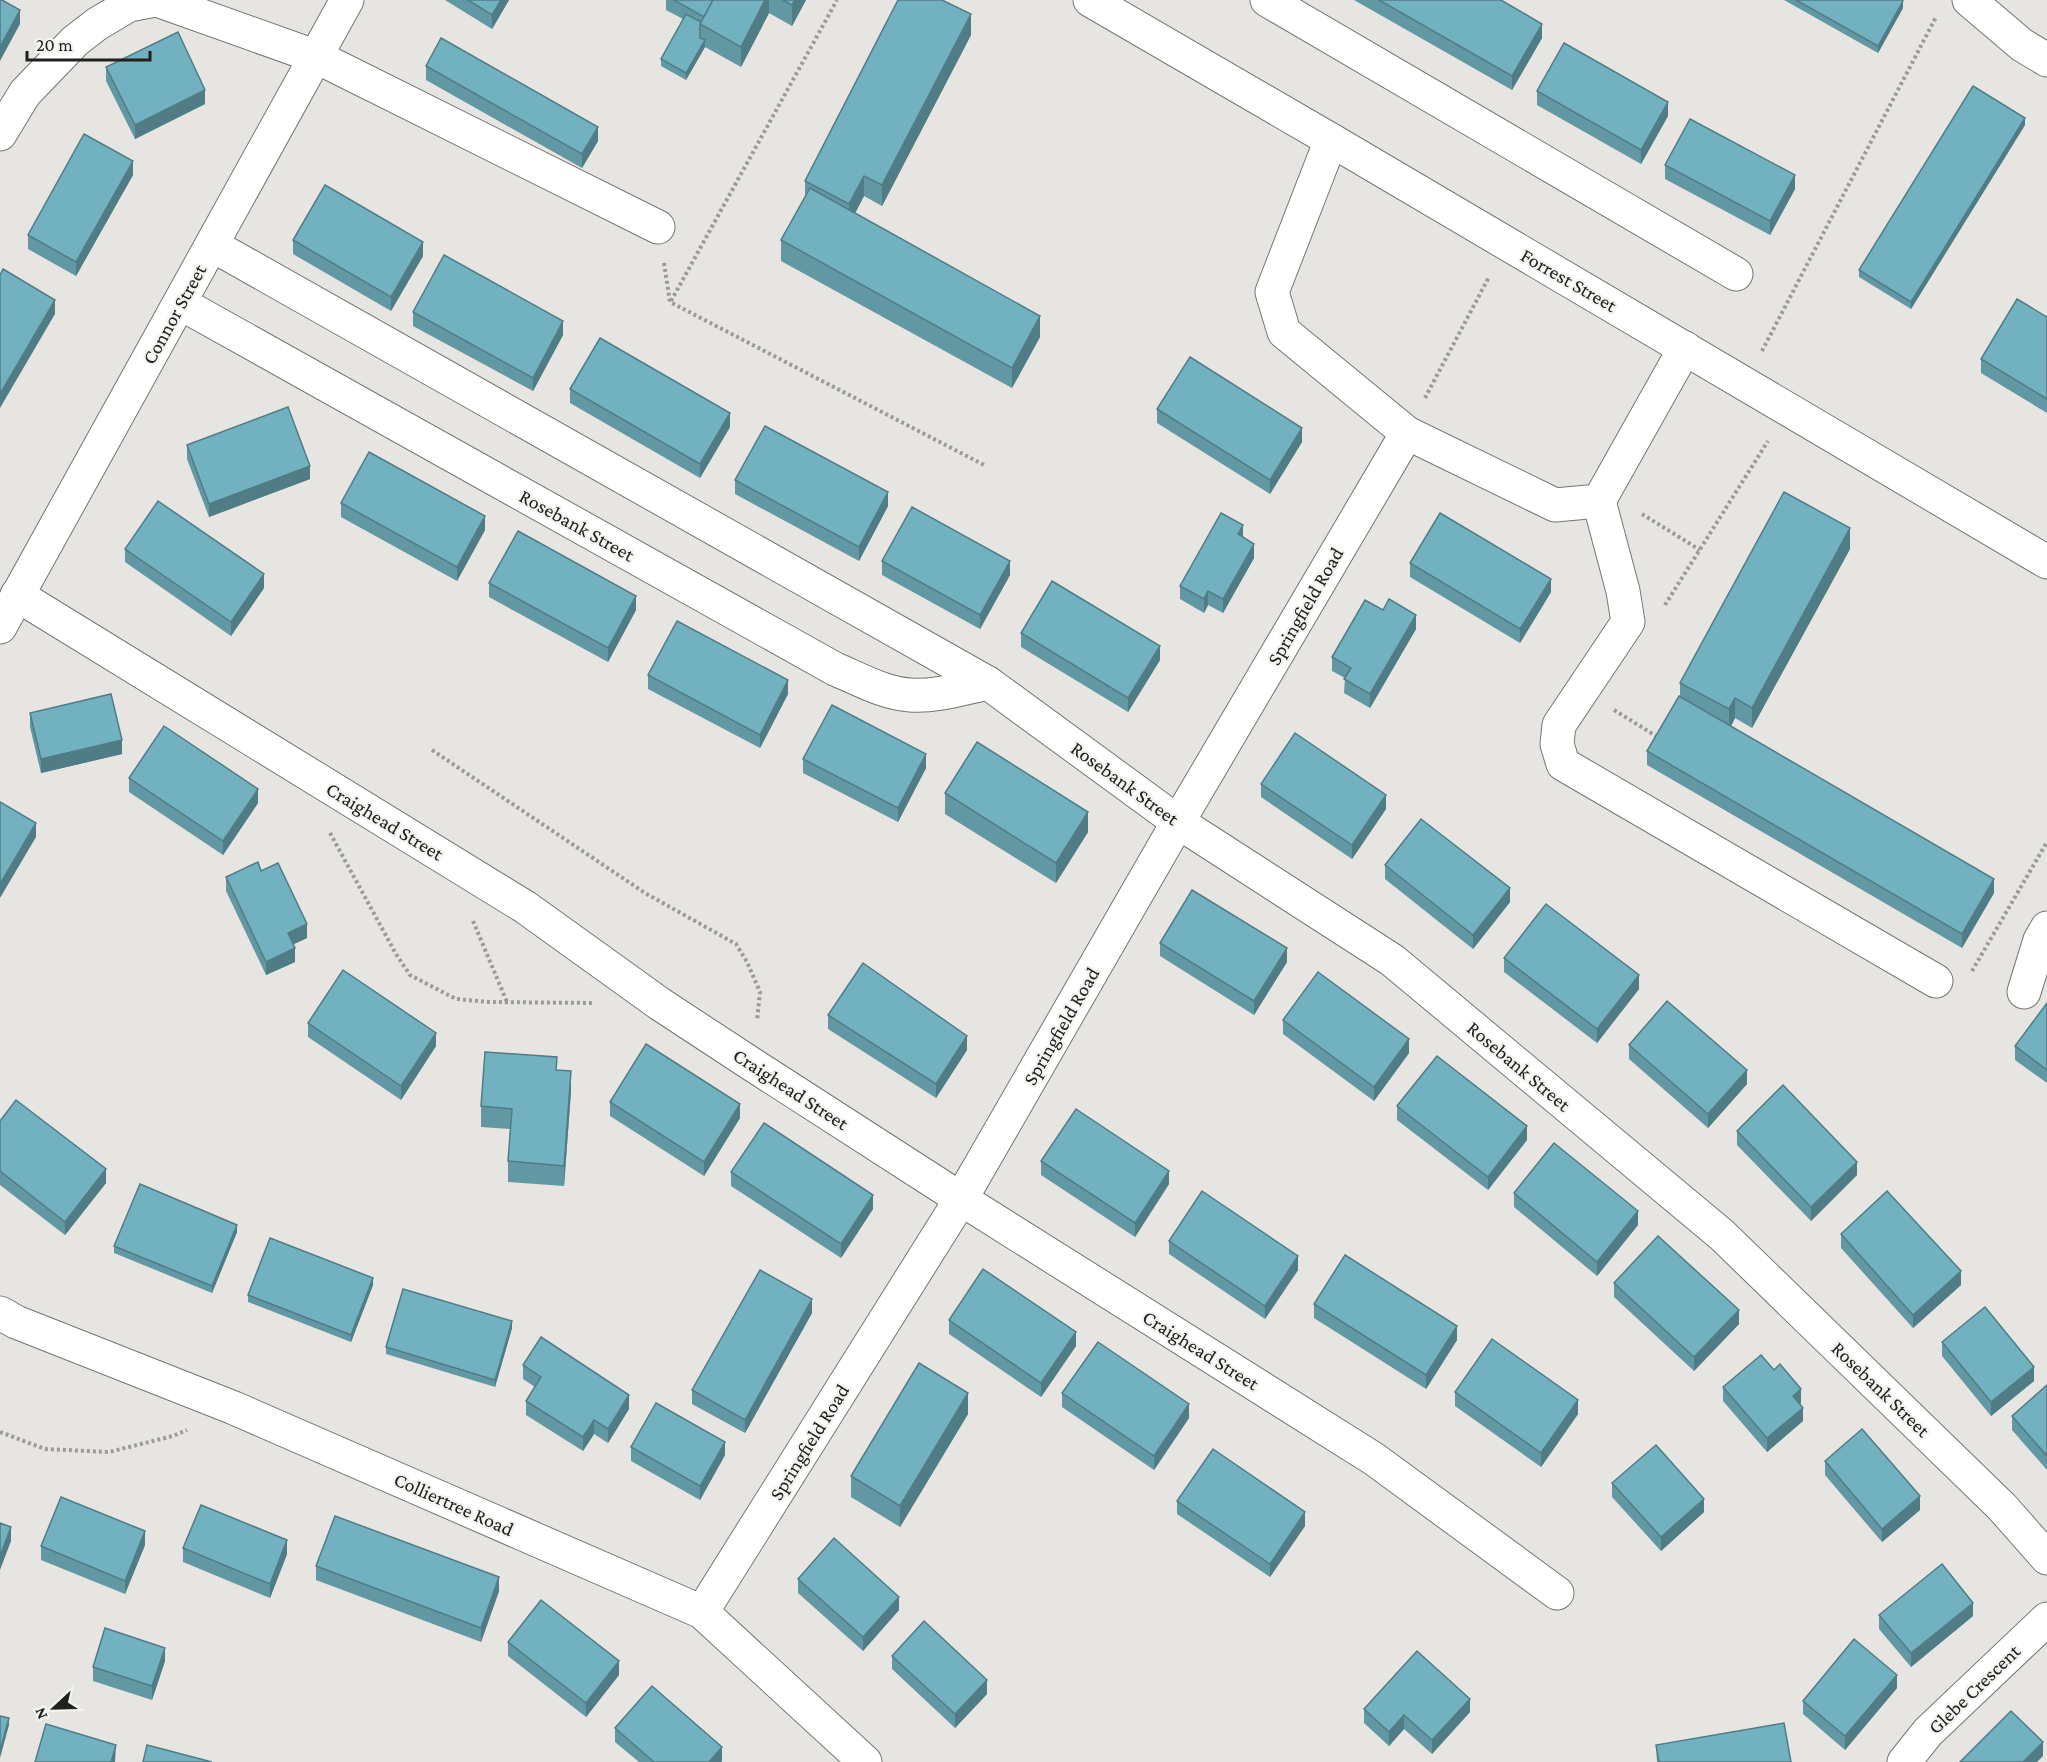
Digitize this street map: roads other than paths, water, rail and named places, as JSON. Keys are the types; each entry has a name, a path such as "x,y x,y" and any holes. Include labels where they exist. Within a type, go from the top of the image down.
{"street":[{"path":"0,134 25,93 75,41 97,24 129,5 156,0 317,57 658,227"},
{"name":"Connor Street","path":"0,627 347,0"},
{"name":"Forrest Street","path":"1090,0 2047,562"},
{"path":"1267,0 1736,274"},
{"path":"1954,5 2047,60"},
{"path":"1331,140 1272,292 1284,332 1407,433 1555,505 1599,501"},
{"name":"Rosebank Street","path":"212,245 988,683 1178,822 1392,960 1722,1235 2002,1507 2047,1558"},
{"name":"Rosebank Street","path":"180,303 835,669 883,690 910,695 935,693 988,683"},
{"path":"1685,348 1599,501 1623,591 1628,622 1560,725 1557,744 1563,764 1936,981"},
{"name":"Springfield Road","path":"702,1612 961,1199 1178,822 1407,433"},
{"name":"Craighead Street","path":"17,596 525,907 660,1004 753,1065 1374,1459 1557,1593"},
{"path":"2024,992 2040,940 2047,928"},
{"name":"Colliertree Road","path":"0,1313 16,1322 234,1408 702,1612 865,1762"},
{"name":"Glebe Crescent","path":"1905,1762 1928,1732 2047,1619"}]}
